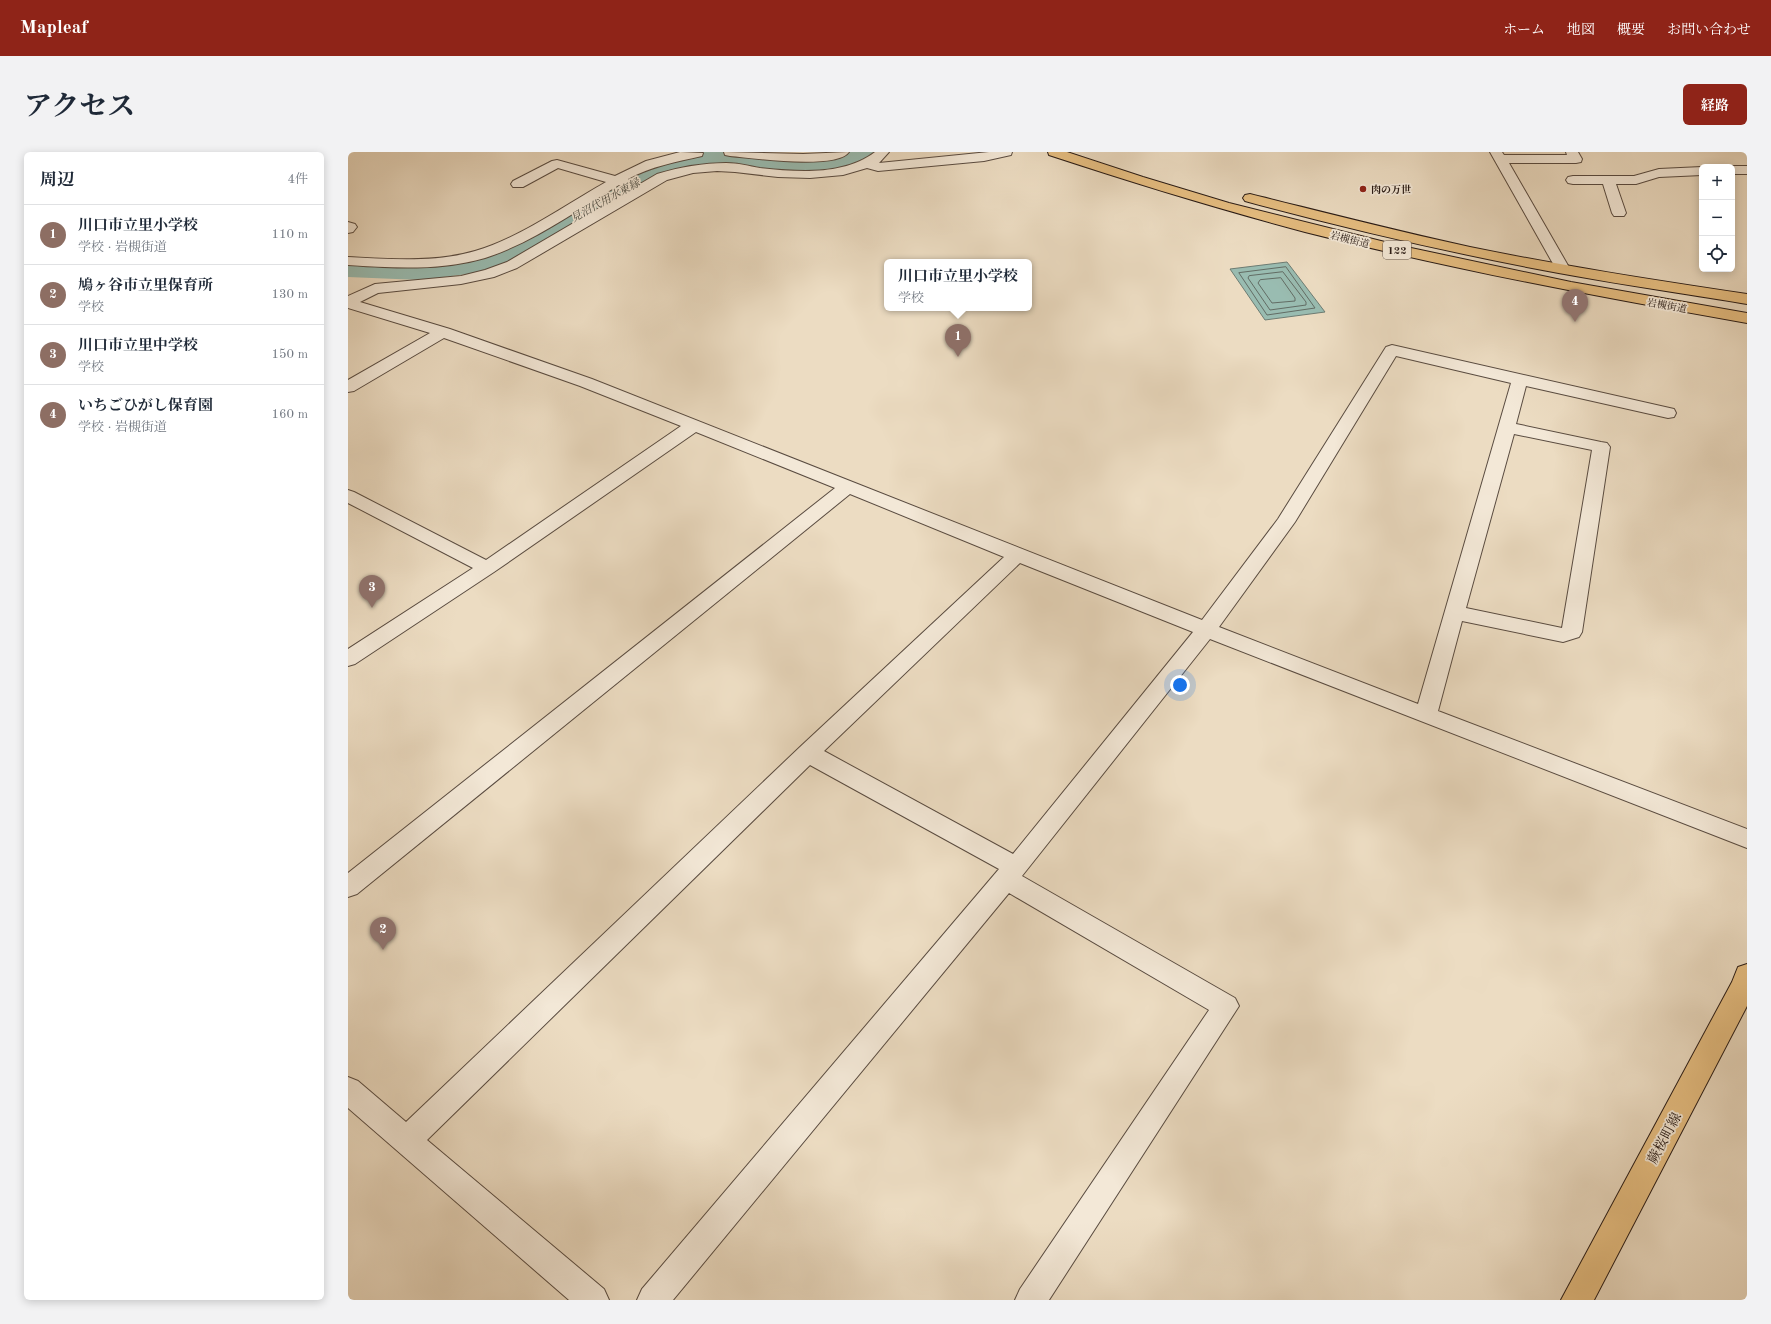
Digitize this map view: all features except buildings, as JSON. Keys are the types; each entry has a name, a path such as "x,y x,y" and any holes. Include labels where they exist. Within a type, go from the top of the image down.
{"main road":[{"name":"岩槻街道","path":"1054,152 1190,197 1278,221 1396,250 1500,274 1747,318"},
{"name":"岩槻街道","path":"1240,195 1399,235 1503,258 1747,299"},
{"name":"蕨桜町線","path":"1578,1300 1745,984 1747,975"}],"street":[{"path":"348,261 420,262 450,260 479,255 495,249 537,227 635,170 678,156 710,152"},
{"path":"717,152 724,152"},
{"path":"730,152 810,157 835,156 843,152"},
{"path":"348,303 375,289 461,280 489,274 512,265 642,187 662,177 683,170 706,167 727,167 765,172 812,174 846,170 868,164 883,152"},
{"path":"868,164 878,168 984,157 1006,152"},
{"path":"1498,155 1576,159 1572,152"},
{"path":"1498,155 1563,269"},
{"path":"518,184 557,164 642,187"},
{"path":"1735,170 1747,170"},
{"path":"1573,180 1636,180 1658,172 1699,171"},
{"path":"1608,180 1619,213"},
{"path":"348,303 444,332 577,378 1017,555 1747,839"},
{"path":"348,387 444,332"},
{"path":"653,1300 1011,873 1207,629 1286,522 1392,350 1668,413"},
{"path":"1426,715 1520,380"},
{"path":"349,658 487,568 694,425"},
{"path":"1455,613 1563,635 1572,632 1601,447 1507,427"},
{"path":"348,888 847,487"},
{"path":"348,496 487,568"},
{"path":"406,1141 808,753 1017,555"},
{"path":"808,753 1011,873 1226,1006 1031,1300"},
{"path":"348,1090 592,1300"}],"water":[{"path":"1287,262 1325,312 1265,320 1230,269"}],"waterway":[{"name":"見沼代用水東縁","path":"348,269 420,272 474,266 511,253 644,178 682,161 723,158 813,167 851,159 865,152"}],"place":[{"name":"肉の万世","path":"1363,189"},
{"name":"いちごひがし保育園","path":"1575,322"},
{"name":"川口市立里小学校","path":"958,357"},
{"name":"川口市立里中学校","path":"372,608"},
{"name":"鳩ヶ谷市立里保育所","path":"383,950"}]}
